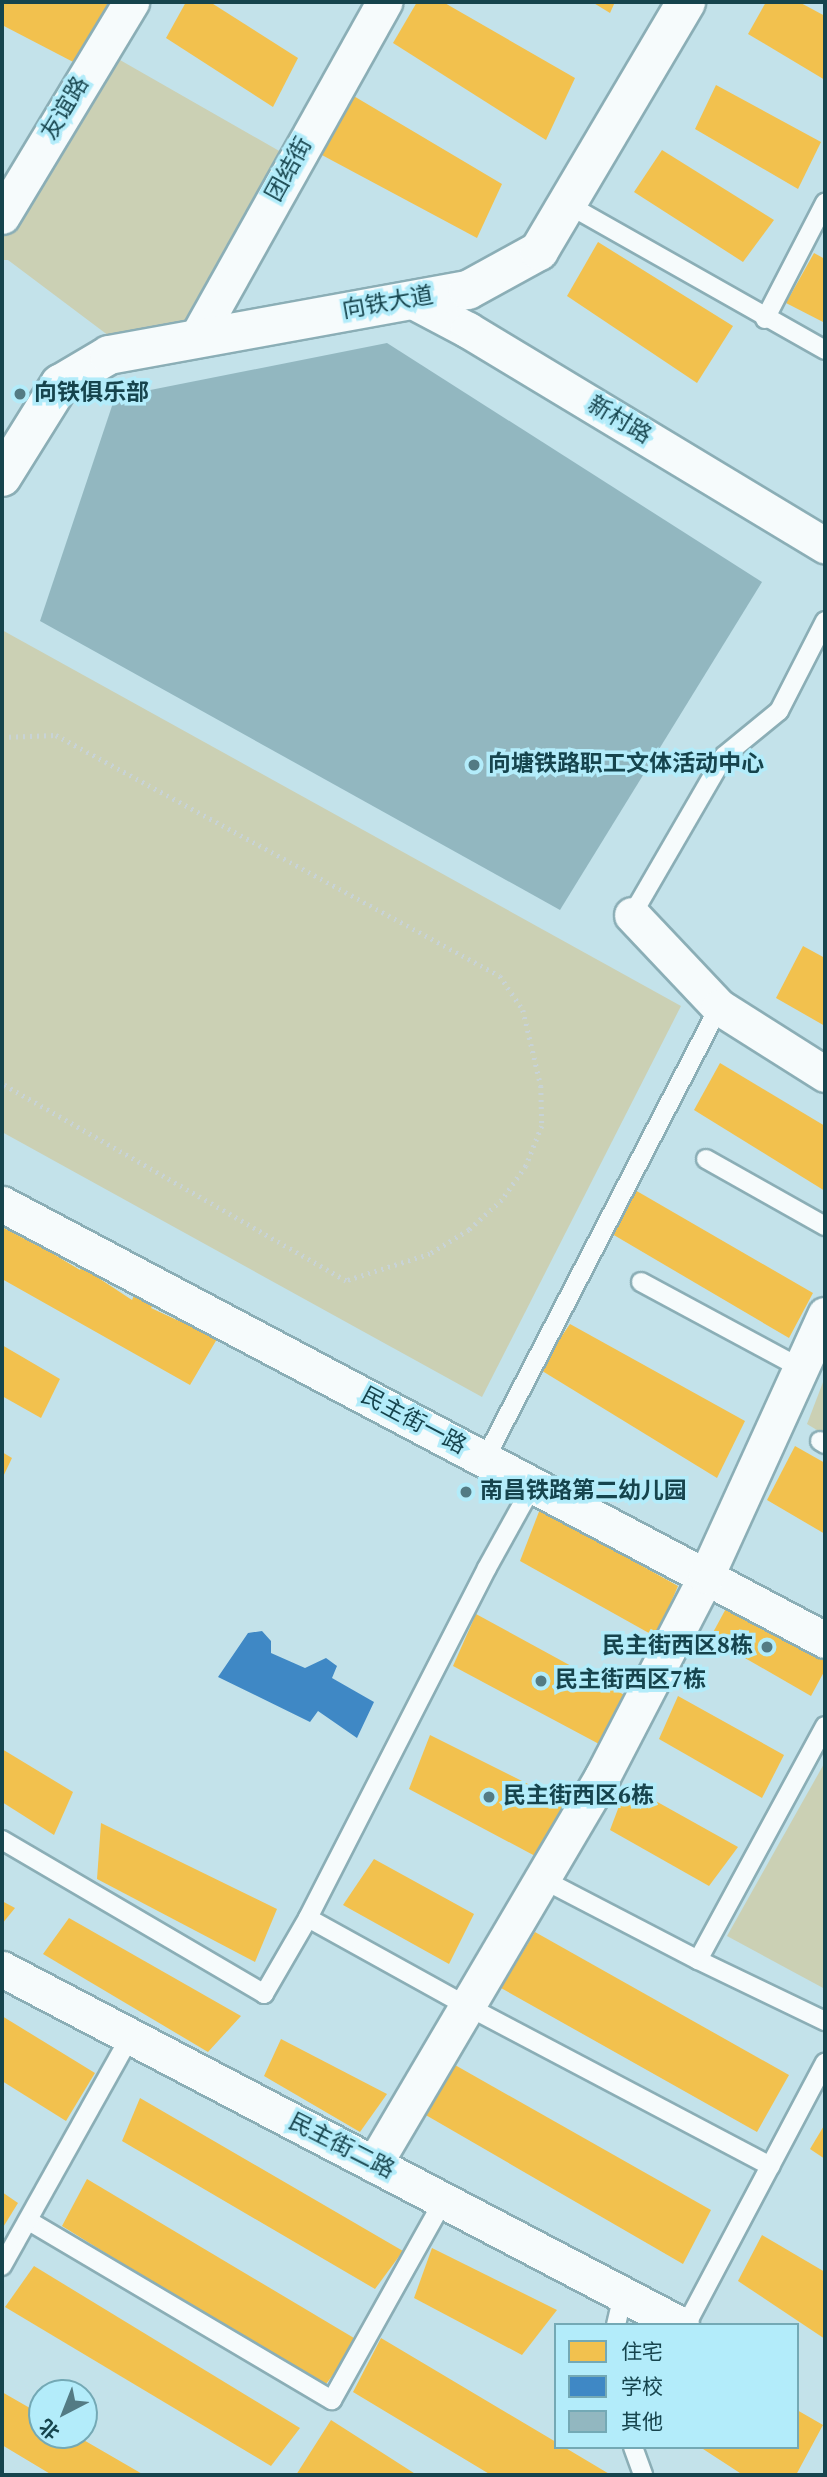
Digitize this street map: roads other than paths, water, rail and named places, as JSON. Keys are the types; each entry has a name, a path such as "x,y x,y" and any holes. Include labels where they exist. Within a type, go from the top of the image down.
{"street":[{"name":"友谊路","path":"2,216 131,2"},
{"name":"团结街","path":"196,339 384,2"},
{"name":"向铁大道","path":"2,477 60,384 109,355 468,290 539,251 686,2"},
{"name":"新村路","path":"411,300 468,330 825,545"},
{"path":"632,915 719,1007 825,1074"},
{"name":"民主街一路","path":"2,1203 825,1640"},
{"path":"374,2164 602,1777 706,1576 825,1315"},
{"name":"民主街二路","path":"2,1969 444,2200 619,2309 676,2323"}],"lane":[{"path":"765,319 825,203"},
{"path":"567,204 825,351"},
{"path":"632,915 724,756 779,711 825,621"},
{"path":"485,1459 719,1007"},
{"path":"706,1159 825,1226"},
{"path":"641,1282 801,1368"},
{"path":"2,1840 264,1994 308,1918 487,1568 533,1485"},
{"path":"698,1960 825,1726"},
{"path":"542,1879 698,1960 825,2021"},
{"path":"308,1918 467,2006 770,2166"},
{"path":"2,2266 130,2037"},
{"path":"685,2323 825,2063"},
{"path":"29,2221 332,2400 444,2200"},
{"path":"634,2449 643,2475"}],"place":[{"name":"向铁俱乐部","path":"20,394"},
{"name":"向塘铁路职工文体活动中心","path":"474,765"},
{"name":"南昌铁路第二幼儿园","path":"466,1492"},
{"name":"民主街西区8栋","path":"767,1647"},
{"name":"民主街西区7栋","path":"541,1681"},
{"name":"民主街西区6栋","path":"489,1797"}]}
